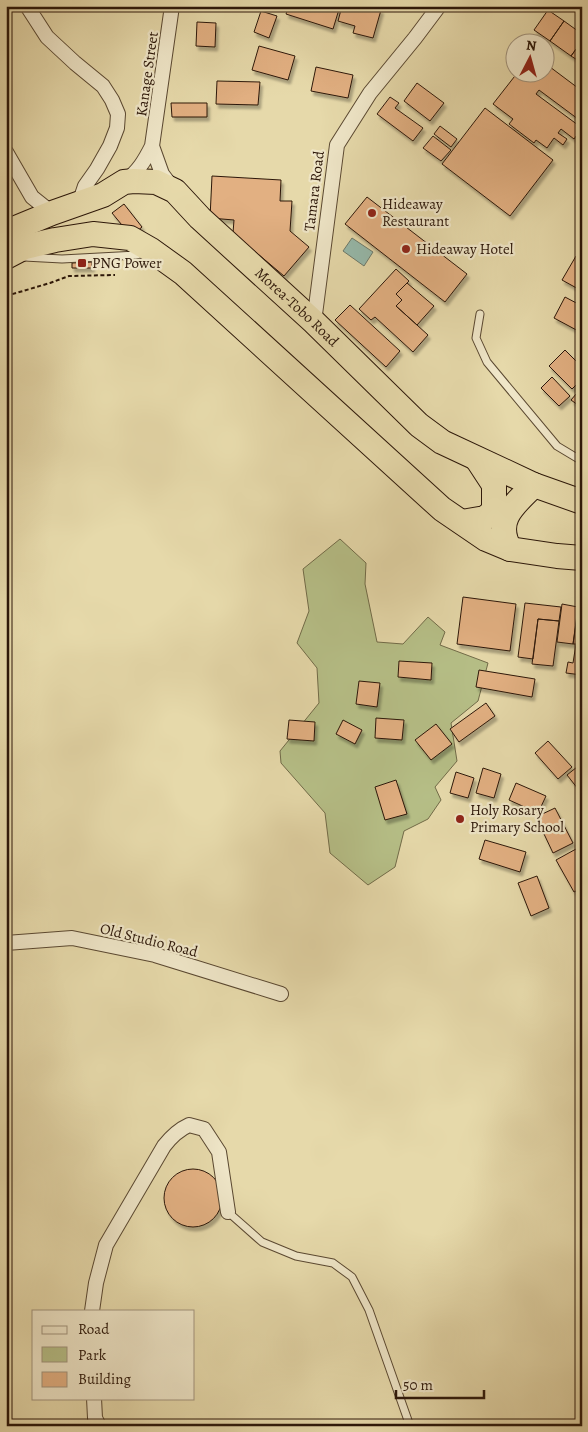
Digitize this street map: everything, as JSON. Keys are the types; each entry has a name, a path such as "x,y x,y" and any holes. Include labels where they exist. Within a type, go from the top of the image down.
{"highway":[{"name":"Morea-Tobo Road","path":"124,182 134,180 156,182 175,191 200,218 314,322 419,425 442,442 534,485 579,495"},
{"path":"6,232 52,212 103,195 124,182"},
{"path":"9,256 25,247 93,234 130,238 183,273 442,509 486,539 510,549 582,558"},
{"path":"462,522 484,518 494,511 494,485 476,458"},
{"path":"510,549 503,531 506,518 510,509 534,485"}],"street":[{"path":"28,6 48,37 103,86 118,114 117,128 110,146 85,186 79,204"},
{"name":"Kanage Street","path":"124,182 141,166 152,146 172,6"},
{"name":"Tamara Road","path":"314,322 336,145 376,84 439,6"},
{"name":"Kanage Street","path":"152,146 162,174 175,191"},
{"path":"6,152 32,198 52,212"},
{"name":"Old Studio Road","path":"6,943 72,938 155,955 281,994"},
{"path":"92,1310 96,1283 106,1245 164,1146 182,1128 188,1125 204,1129 219,1152 228,1212"},
{"path":"94,1400 95,1418 98,1426"}],"lane":[{"path":"480,314 476,338 488,362 557,446 582,461"},
{"path":"228,1212 262,1242 296,1256 333,1262 352,1277 369,1310 410,1426"}],"path":[{"path":"6,296 69,276 115,275"}],"green space":[{"path":"340,539 366,563 365,584 377,642 403,644 428,617 445,632 440,645 488,663 478,701 451,723 457,761 435,787 441,800 428,819 404,831 395,867 368,885 330,853 325,813 281,763 280,751 319,703 317,668 297,643 309,611 303,569"}],"shaded area":[{"path":"352,238 373,252 364,266 343,251"}],"building":[{"path":"289,6 340,6 333,29 286,14"},
{"path":"342,6 369,6 381,10 373,38 353,33 355,26 338,21"},
{"path":"548,10 564,21 556,32 537,32 534,30"},
{"path":"261,11 277,16 269,38 254,32"},
{"path":"564,21 582,34 582,41 571,56 556,45 556,32"},
{"path":"197,22 216,23 215,47 196,46"},
{"path":"582,41 582,63 571,56"},
{"path":"259,46 295,56 288,80 252,70"},
{"path":"316,67 353,75 348,98 311,91"},
{"path":"556,72 582,91 582,122 539,90 536,94 582,128 574,139 561,129 558,133 567,139 563,145 554,138 547,148 536,140 534,143 509,124 513,119 493,104 510,82 556,82"},
{"path":"217,81 260,82 258,105 216,104"},
{"path":"417,83 444,103 430,121 404,101"},
{"path":"390,97 399,103 395,108 423,128 413,141 377,114"},
{"path":"171,103 207,103 207,117 172,117"},
{"path":"485,108 553,160 510,216 442,164"},
{"path":"440,126 457,139 451,147 434,134"},
{"path":"433,136 451,150 441,161 423,148"},
{"path":"212,176 281,180 280,201 292,201 290,231 309,247 284,276 233,233 234,220 210,218"},
{"name":"Hideaway Hotel","path":"367,197 467,274 445,302 345,224"},
{"path":"124,204 142,227 131,236 112,213"},
{"path":"576,256 582,260 582,291 562,280"},
{"path":"92,262 92,268 72,268 72,263"},
{"path":"396,269 409,281 396,294 402,300 396,306 428,335 413,352 375,317 371,320 359,309"},
{"path":"407,283 434,306 417,325 396,306 402,300 396,294"},
{"path":"565,297 582,306 582,333 554,318"},
{"path":"350,305 400,351 386,367 335,320"},
{"path":"565,350 582,367 582,379 572,389 549,366"},
{"path":"552,377 570,396 559,406 541,388"},
{"path":"582,387 582,408 571,400"},
{"path":"463,597 516,604 510,651 457,644"},
{"path":"525,603 561,607 559,621 538,619 533,659 518,657"},
{"path":"562,604 578,607 573,644 557,642"},
{"path":"578,611 582,612 582,675 566,673 568,662 573,663 576,644 573,644"},
{"path":"538,619 559,621 553,666 532,664"},
{"path":"399,661 432,663 431,680 398,677"},
{"path":"479,670 535,679 532,697 476,687"},
{"path":"359,681 380,683 377,707 356,704"},
{"path":"486,703 495,716 459,742 450,729"},
{"path":"376,718 404,720 402,740 375,738"},
{"path":"289,720 315,722 314,741 287,739"},
{"path":"343,720 362,730 355,744 336,734"},
{"path":"436,724 452,744 431,760 415,740"},
{"path":"548,741 572,767 558,779 535,753"},
{"path":"582,763 582,794 567,775"},
{"path":"483,768 501,774 494,798 476,793"},
{"path":"456,772 474,778 468,798 450,793"},
{"path":"396,780 407,814 385,820 375,787"},
{"path":"516,783 546,796 538,813 509,800"},
{"path":"555,808 573,843 553,853 536,817"},
{"path":"485,840 526,852 520,872 479,859"},
{"path":"576,849 582,860 582,888 574,892 556,860"},
{"path":"537,876 549,908 531,916 518,883"},
{"path":"193,1169 204,1171 217,1182 222,1198 220,1209 209,1222 193,1227 182,1225 169,1214 164,1198 166,1187 177,1174"}],"place":[{"name":"Hideaway Restaurant","path":"372,213"},
{"name":"Hideaway Hotel","path":"406,249"},
{"name":"PNG Power","path":"82,263"},
{"name":"Holy Rosary Primary School","path":"460,819"}]}
